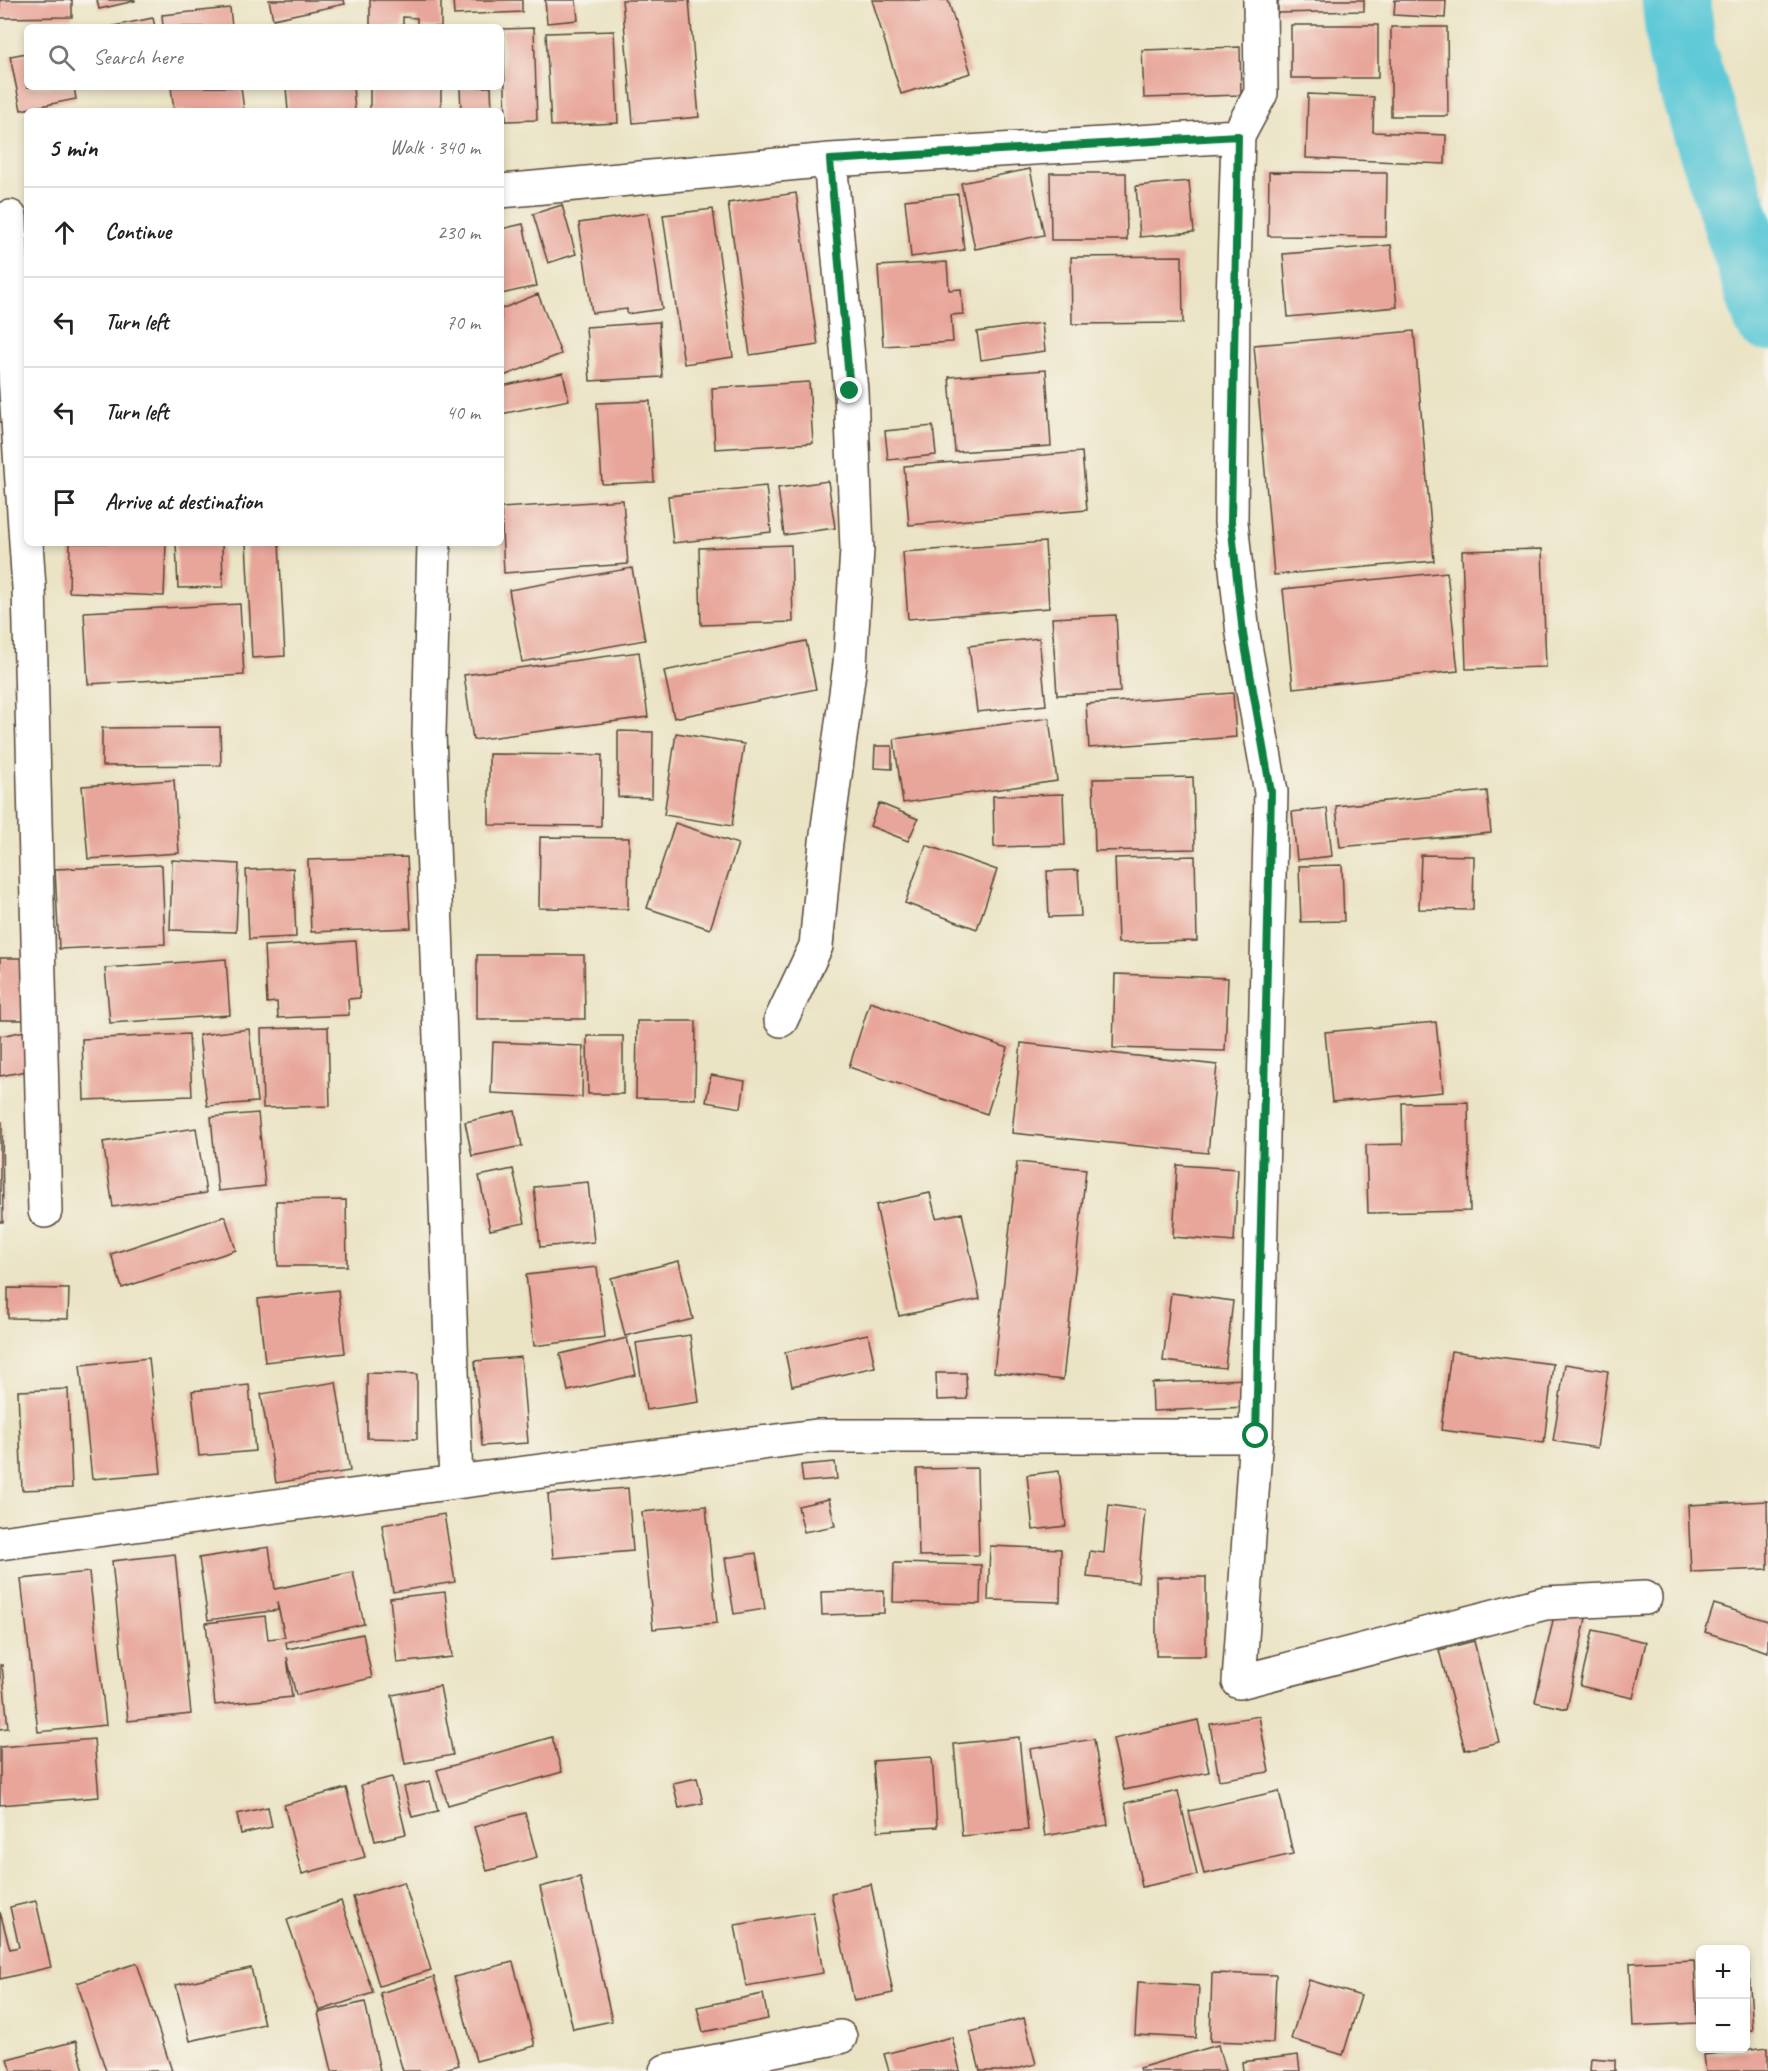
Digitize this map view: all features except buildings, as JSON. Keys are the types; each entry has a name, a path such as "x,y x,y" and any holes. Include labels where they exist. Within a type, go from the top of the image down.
{"street":[{"path":"1260,0 1260,93 1238,136 1231,522 1243,634 1271,792 1256,1436 1239,1682 1545,1603 1645,1598"},
{"path":"504,190 830,160 1238,136"},
{"path":"781,1020 816,946 826,842 850,664 856,560 850,391 830,160"},
{"path":"12,218 15,376 24,512"},
{"path":"26,546 45,1211"},
{"path":"434,546 429,732 456,1482"},
{"path":"0,1544 456,1482 816,1437 1256,1436"},
{"path":"666,2071 840,2037"}],"waterway":[{"path":"1676,0 1682,54 1768,317"}],"route":[{"path":"850,391 830,160 1238,136 1233,302 1231,522 1243,634 1271,792 1256,1436"}]}
